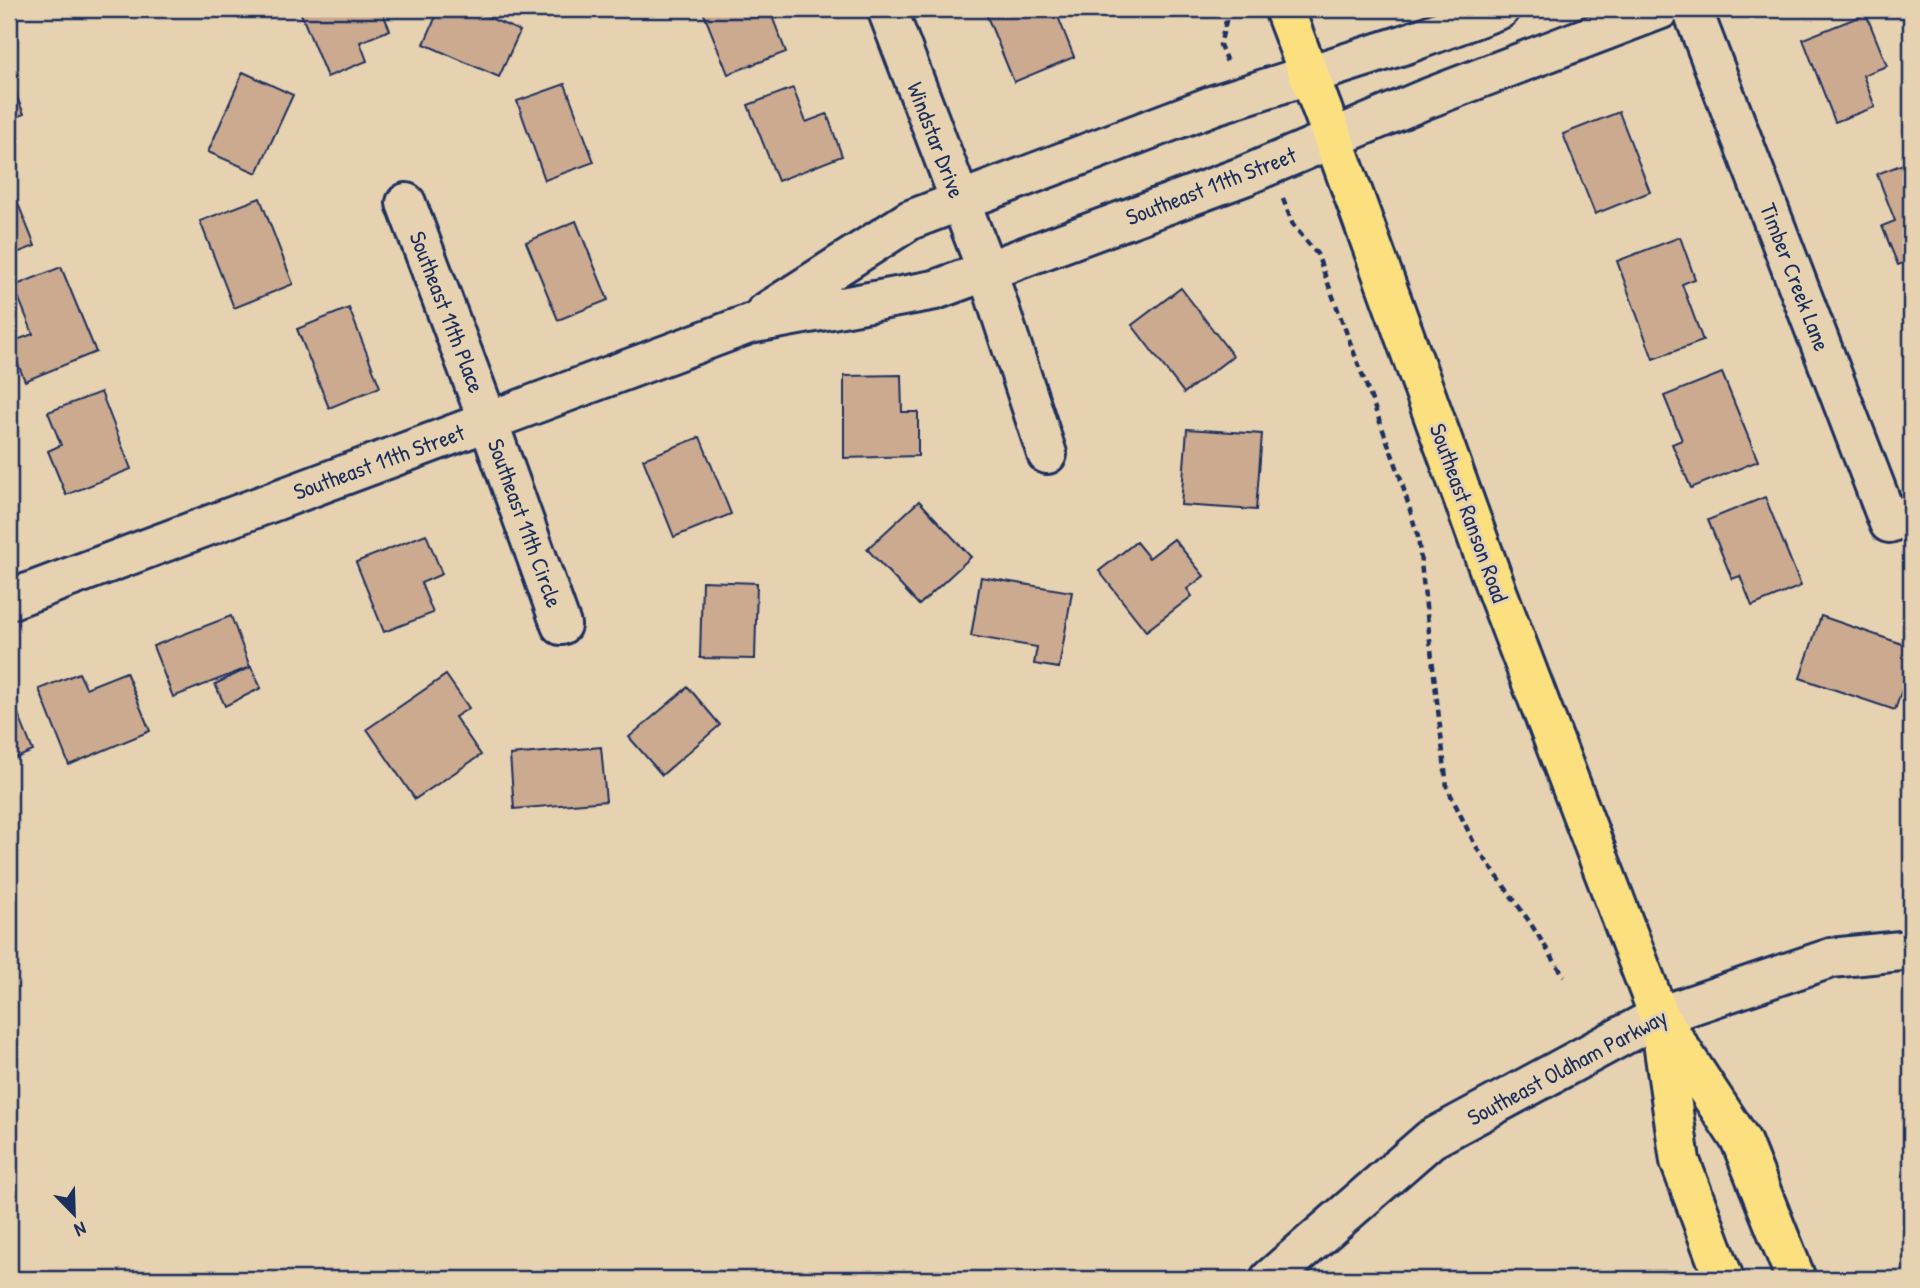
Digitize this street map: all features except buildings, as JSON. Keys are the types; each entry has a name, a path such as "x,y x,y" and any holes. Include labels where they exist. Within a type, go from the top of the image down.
{"main road":[{"name":"Southeast Ranson Road","path":"1284,9 1334,138 1498,594 1659,1016 1681,1161 1724,1279"},
{"name":"Southeast Ranson Road","path":"1659,1016 1741,1141 1796,1279"}],"street":[{"name":"Windstar Drive","path":"887,9 986,271 1047,454"},
{"name":"Southeast 11th Street","path":"749,324 910,220 1214,105 1406,44 1500,9"},
{"name":"Southeast 11th Street","path":"9,600 749,324 935,290 1244,176 1423,100 1661,9"},
{"name":"Timber Creek Lane","path":"1692,9 1889,523 1911,514"},
{"name":"Southeast 11th Place","path":"406,203 488,421"},
{"name":"Southeast 11th Circle","path":"488,421 561,625"},
{"name":"Southeast Oldham Parkway","path":"1270,1279 1431,1139 1659,1016 1831,958 1911,950"}],"path":[{"path":"1220,45 1226,21 1222,9"},
{"path":"1293,225 1317,254 1398,470 1418,537 1447,786 1475,845 1564,976"}]}
